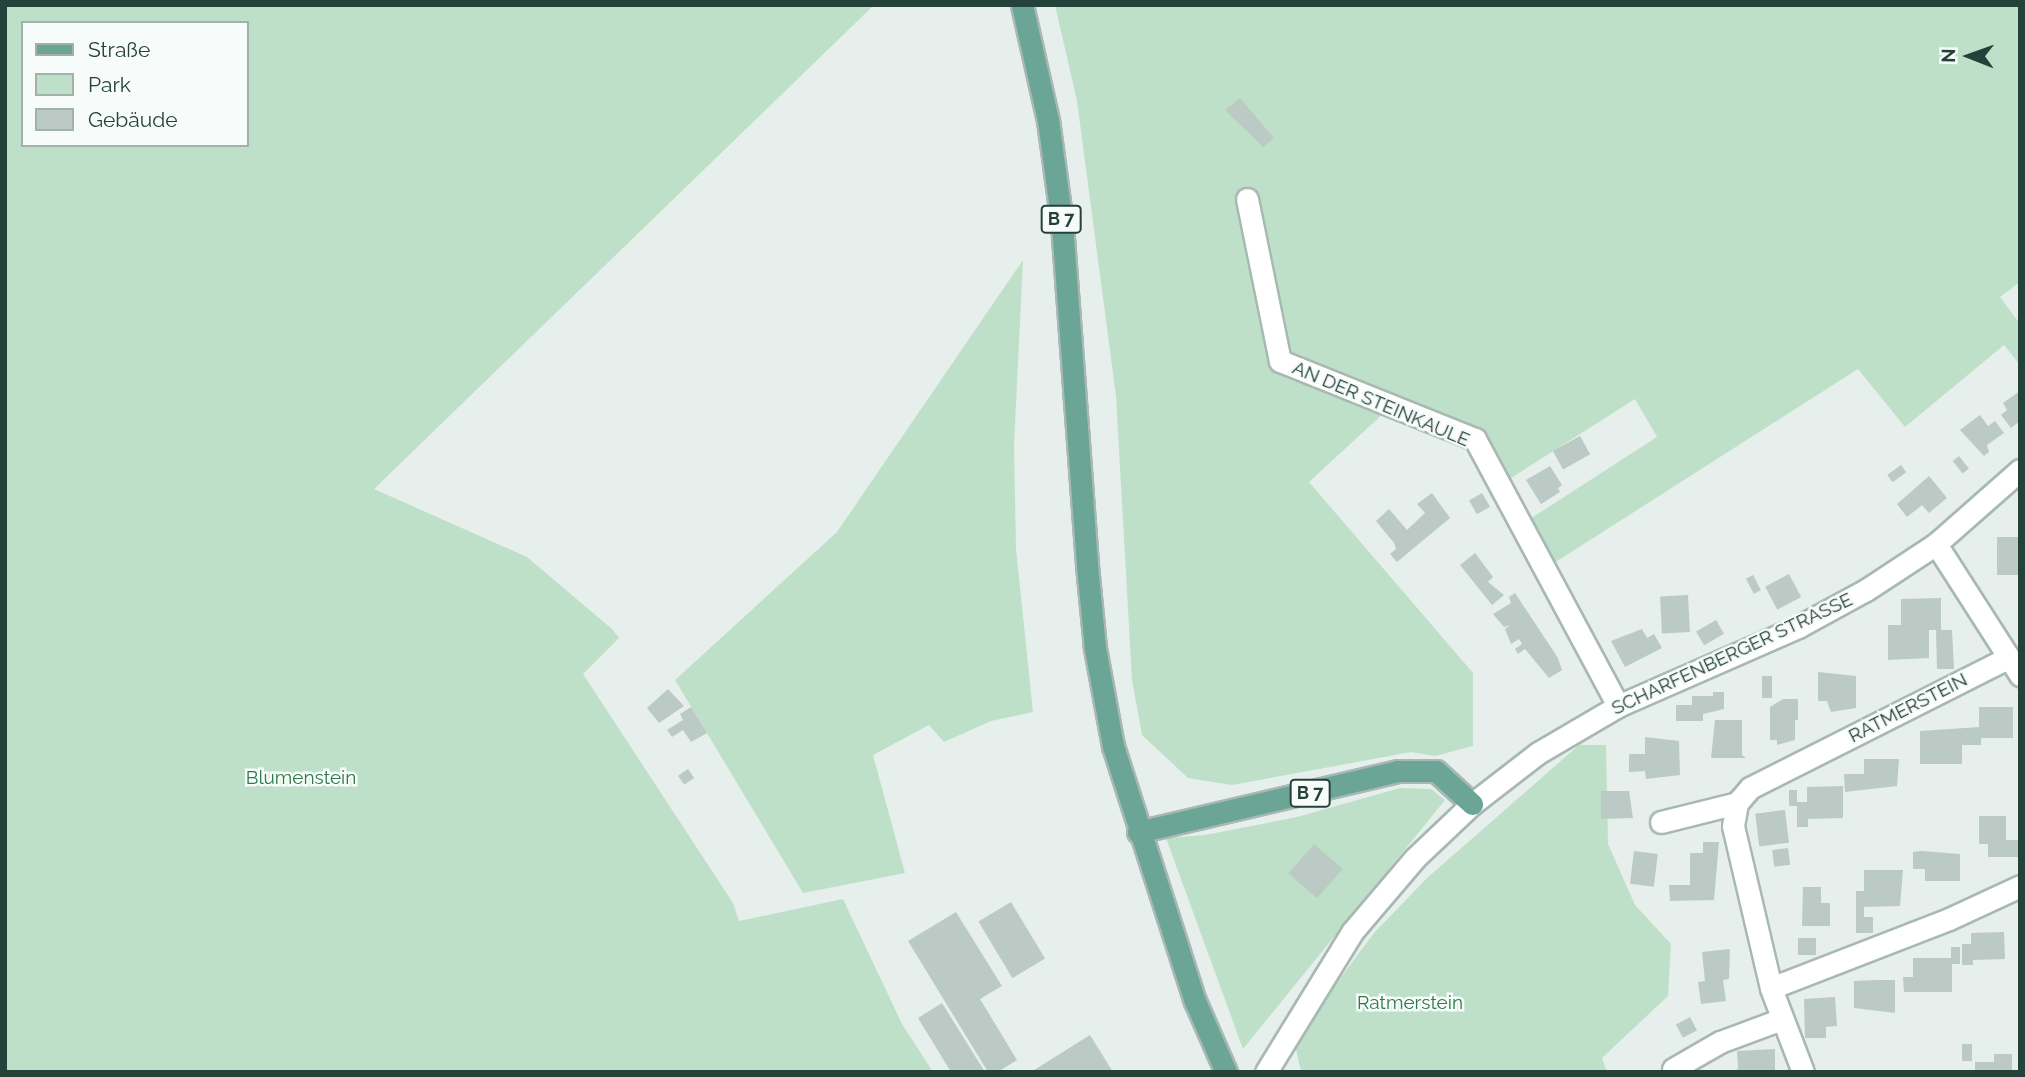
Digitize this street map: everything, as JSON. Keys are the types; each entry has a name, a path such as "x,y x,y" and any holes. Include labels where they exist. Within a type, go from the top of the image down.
{"main road":[{"name":"B 7","path":"1022,5 1048,120 1062,224 1095,648 1113,746 1138,832 1195,1001 1226,1072"},
{"name":"B 7","path":"1138,832 1398,771 1436,771 1472,804"}],"street":[{"name":"AN DER STEINKAULE","path":"1247,199 1280,361 1475,439 1618,706"},
{"name":"SCHARFENBERGER STRASSE","path":"1266,1072 1352,932 1415,858 1472,804 1538,753 1618,706 1798,627 1936,544 2020,470"},
{"path":"1936,544 2014,666"},
{"name":"RATMERSTEIN","path":"1661,822 1737,803 1750,788 2014,666"},
{"path":"1737,803 1733,826 1771,988 1803,1072"},
{"path":"1771,988 1949,919 2020,886"},
{"path":"1673,1069 1720,1042 1782,1019"}],"green space":[{"name":"Blumenstein","path":"5,5 874,5 374,489 527,557 612,629 619,638 583,674 733,903 739,921 843,899 902,1024 933,1072 5,1072"},
{"path":"1055,5 2020,5 2020,282 2000,297 2020,324 2020,365 2004,345 1905,427 1858,369 1554,563 1530,519 1657,437 1635,399 1508,480 1480,433 1385,412 1309,482 1473,673 1473,746 1435,756 1411,752 1232,785 1188,778 1142,735 1132,680 1116,396 1077,101"},
{"path":"1023,260 1014,445 1016,549 1033,712 991,721 944,742 929,725 873,755 905,873 803,893 675,680 837,532"},
{"name":"Ratmerstein","path":"1579,745 1606,745 1608,844 1635,905 1671,944 1668,996 1602,1058 1607,1072 1301,1072 1296,1049 1318,1008 1374,933 1427,878"},
{"path":"1400,788 1431,789 1445,800 1243,1049 1166,838 1205,835 1297,817"}],"building":[{"path":"1240,98 1274,138 1263,147 1225,110"},
{"path":"2020,391 2020,421 2011,428 2001,415 2007,410 2003,403"},
{"path":"1980,415 1988,426 1995,421 2004,433 1987,445 1989,452 1984,456 1960,430"},
{"path":"1580,436 1590,454 1563,469 1553,451"},
{"path":"1959,456 1969,469 1963,474 1953,461"},
{"path":"1901,465 1906,472 1893,482 1887,475"},
{"path":"1550,466 1562,485 1558,488 1560,492 1541,504 1526,480"},
{"path":"1929,476 1947,498 1929,513 1922,505 1907,517 1897,504"},
{"path":"1432,493 1450,518 1397,562 1390,554 1396,549 1394,543 1376,521 1389,509 1407,530 1425,513 1417,504"},
{"path":"1482,493 1490,507 1477,514 1469,500"},
{"path":"1997,537 2020,537 2020,575 1997,575"},
{"path":"1475,553 1493,577 1488,582 1504,595 1492,605 1460,565"},
{"path":"1789,574 1801,597 1777,610 1765,587"},
{"path":"1753,575 1761,590 1754,594 1746,579"},
{"path":"1515,593 1558,658 1562,670 1549,678 1525,649 1518,654 1515,649 1522,644 1519,639 1511,644 1505,629 1510,625 1504,627 1493,614 1511,603 1509,597"},
{"path":"1688,595 1690,632 1662,633 1660,596"},
{"path":"1941,598 1941,630 1952,630 1954,669 1937,669 1936,630 1929,630 1929,658 1888,660 1888,625 1901,625 1901,599"},
{"path":"1716,620 1724,634 1704,645 1696,632"},
{"path":"1642,629 1647,638 1654,634 1662,648 1625,667 1611,641"},
{"path":"1818,672 1856,676 1856,708 1831,712 1827,701 1818,701"},
{"path":"1762,676 1772,676 1772,698 1762,698"},
{"path":"668,689 684,706 659,723 647,708"},
{"path":"1713,692 1724,692 1724,709 1703,714 1703,721 1676,721 1676,705 1692,705 1692,696 1713,696"},
{"path":"1783,699 1798,699 1798,720 1795,720 1795,740 1777,745 1777,740 1770,740 1770,707"},
{"path":"691,707 707,733 691,742 683,730 672,737 667,730 683,720 680,714"},
{"path":"1979,707 2013,707 2013,738 1981,738 1981,745 1962,745 1962,764 1920,764 1920,731 1979,727"},
{"path":"1715,720 1742,720 1742,755 1746,758 1711,758"},
{"path":"1645,737 1679,741 1680,775 1646,779 1645,771 1629,772 1629,754 1645,754"},
{"path":"1864,759 1899,759 1897,786 1845,792 1844,774 1864,774"},
{"path":"688,769 694,778 684,785 678,776"},
{"path":"1843,786 1843,818 1808,819 1808,827 1797,827 1797,806 1789,806 1789,790 1797,790 1797,802 1807,802 1807,787"},
{"path":"1601,791 1629,791 1633,818 1601,819"},
{"path":"1785,810 1789,843 1759,846 1755,814"},
{"path":"1979,816 2006,816 2006,840 2020,840 2020,857 1988,857 1988,844 1979,844"},
{"path":"1703,842 1719,842 1714,900 1670,901 1669,885 1690,885 1690,853 1703,853"},
{"path":"1314,844 1343,869 1317,898 1288,873"},
{"path":"1788,848 1790,865 1774,867 1772,850"},
{"path":"1634,851 1658,854 1654,887 1630,884"},
{"path":"1913,852 1960,854 1960,881 1925,881 1925,869 1913,869"},
{"path":"1864,870 1903,870 1900,906 1864,907 1864,917 1873,917 1873,933 1856,933 1856,891 1864,891"},
{"path":"1803,887 1821,887 1821,903 1830,903 1830,926 1802,926"},
{"path":"1011,902 1045,959 1012,978 978,922"},
{"path":"956,912 1002,986 980,999 1017,1060 998,1072 988,1072 908,941"},
{"path":"2004,932 2005,959 1973,960 1973,965 1962,965 1962,944 1971,944 1971,933"},
{"path":"1798,938 1816,938 1816,955 1798,955"},
{"path":"1951,947 1960,947 1960,964 1952,964 1952,992 1904,992 1903,977 1913,977 1913,958 1951,958"},
{"path":"1730,949 1729,979 1723,980 1726,1001 1701,1004 1698,982 1705,981 1702,952"},
{"path":"1895,980 1895,1013 1854,1008 1854,981"},
{"path":"1835,997 1837,1026 1826,1027 1826,1038 1805,1038 1804,999"},
{"path":"942,1003 985,1072 951,1072 918,1018"},
{"path":"1690,1017 1697,1030 1683,1038 1676,1025"},
{"path":"1090,1035 1113,1072 1031,1072"},
{"path":"1962,1044 1972,1044 1972,1061 1962,1061"},
{"path":"1775,1049 1775,1072 1731,1072 1738,1069 1737,1051"},
{"path":"1994,1054 2012,1054 2012,1072 1975,1072 1975,1062 1994,1062"}]}
